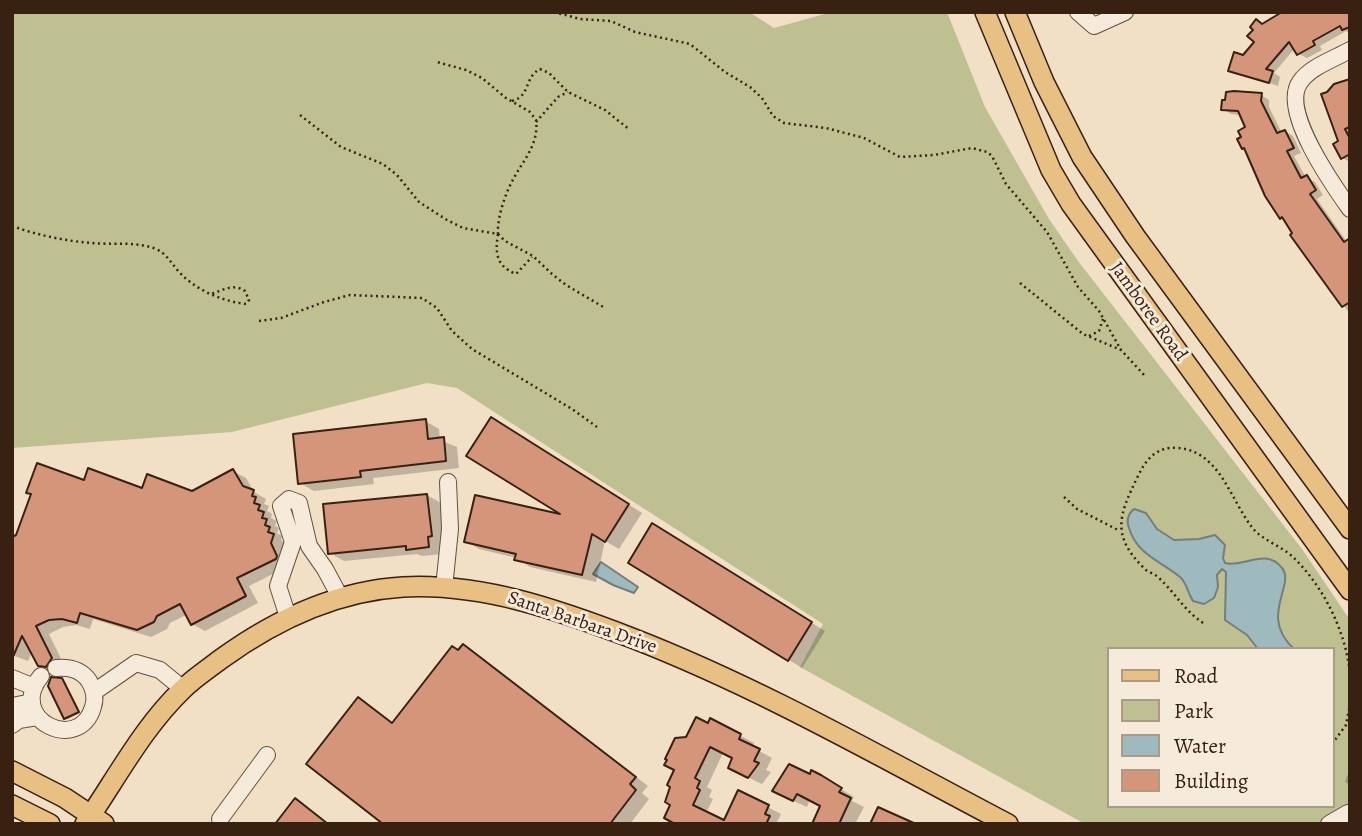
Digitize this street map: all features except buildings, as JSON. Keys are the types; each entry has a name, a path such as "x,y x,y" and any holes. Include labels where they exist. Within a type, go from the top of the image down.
{"main road":[{"name":"Jamboree Road","path":"985,12 1051,170 1070,204 1350,590"},
{"name":"Jamboree Road","path":"1015,12 1044,82 1082,157 1135,236 1350,529"},
{"name":"Santa Barbara Drive","path":"94,821 148,729 183,689 251,638 288,617 340,597 402,587 492,593 544,606 671,654 751,688 1008,824"},
{"path":"12,771 65,798 94,821"},
{"path":"12,805 50,824"}],"street":[{"path":"1078,12 1094,26 1125,12"},
{"path":"1350,50 1309,72 1299,83 1294,95 1297,113 1309,141 1350,209"},
{"path":"444,588 450,529 448,482"},
{"path":"288,617 278,586 293,542 281,506 289,499 299,503 309,546 326,569 340,597"},
{"path":"94,692 136,663 160,670 183,689"},
{"path":"12,678 36,696 44,724 54,729 75,728 85,722 91,713 94,692 84,675 75,669 56,668"},
{"path":"12,706 36,696"},
{"path":"12,725 19,720 36,696"},
{"path":"220,819 267,755"},
{"path":"1329,824 1348,813"}],"path":[{"path":"554,12 580,19 611,21 635,32 690,44 724,72 750,87 762,98 773,116 784,123 827,128 864,138 900,158 972,148 986,152 992,156 1006,184 1047,232 1077,287 1102,316 1121,350 1146,377"},
{"path":"438,62 474,73 530,112 536,122"},
{"path":"512,101 525,94 531,74 540,69 549,73 568,92 605,110 630,130"},
{"path":"533,256 516,274 506,269 496,256 499,221 512,181 533,145 536,122 558,97 568,92"},
{"path":"300,115 341,147 383,164 414,197 447,220 463,228 498,234 505,241 533,256 552,274 605,308"},
{"path":"12,226 64,239 127,243 153,248 168,257 178,271 195,285 211,294 242,304 249,300 245,291 236,287 211,294"},
{"path":"1020,282 1070,324 1088,336 1121,350"},
{"path":"260,321 281,318 324,302 350,296 422,299 437,309 452,331 472,349 597,427"},
{"path":"1088,336 1099,331 1103,322 1102,316"},
{"path":"1203,622 1188,613 1158,577 1147,572 1123,541 1120,531 1124,507 1142,466 1149,457 1163,448 1178,448 1200,455 1228,486 1251,527 1292,556 1316,587 1341,631 1350,674"},
{"path":"1063,497 1077,509 1120,531"},
{"path":"1334,741 1346,725 1350,704"}],"green space":[{"path":"12,12 749,12 774,28 832,12 947,12 985,107 1049,219 1078,261 1302,549 1350,620 1350,824 1085,824 800,667 823,624 457,388 427,383 232,432 12,448"}],"water":[{"path":"1134,509 1146,513 1157,529 1174,540 1215,535 1225,545 1225,563 1262,559 1276,562 1285,575 1278,613 1279,625 1292,647 1256,647 1247,635 1225,620 1226,572 1222,569 1217,575 1218,587 1214,598 1204,604 1193,601 1182,579 1150,557 1138,545 1128,525 1129,515"},
{"path":"601,562 638,587 634,593 593,574"}]}
